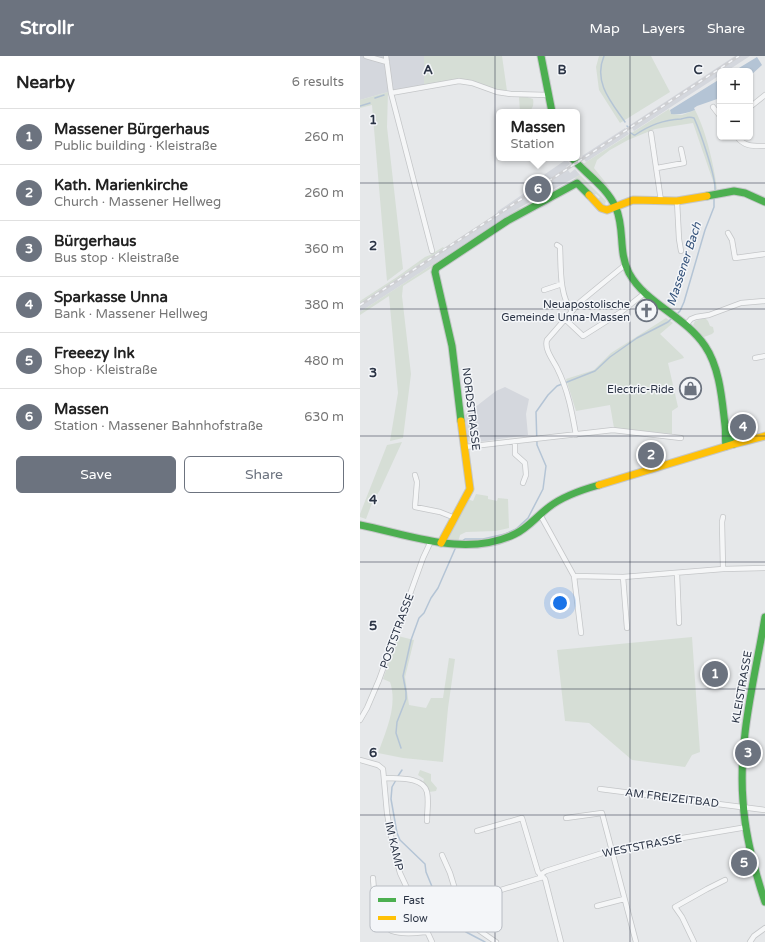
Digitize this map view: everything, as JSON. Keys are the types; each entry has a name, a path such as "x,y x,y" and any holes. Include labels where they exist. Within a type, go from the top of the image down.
{"main road":[{"path":"541,56 551,109"},
{"path":"574,161 608,196 616,207 619,221 621,251 625,265 635,282 703,344 713,362 726,427 726,446"},
{"name":"NORDSTRASSE","path":"441,543 470,489 452,346 435,272 436,268 497,227 543,200 576,183 579,184 604,210 610,210 616,207"},
{"path":"616,207 633,200 677,201 738,191 765,202"},
{"path":"726,427 734,444"},
{"path":"360,525 441,543 465,546 502,540 516,534 549,507 571,495 726,446 765,436"},
{"name":"KLEISTRASSE","path":"764,897 752,858 742,785 745,736 765,617"}],"street":[{"path":"366,56 387,62"},
{"path":"386,56 391,93 432,251"},
{"path":"391,93 459,81 472,83 497,92 548,95"},
{"path":"753,105 765,95"},
{"path":"713,108 717,113"},
{"path":"651,133 661,201"},
{"path":"740,140 742,143 752,146 765,146"},
{"path":"657,168 684,163 681,148"},
{"path":"677,201 681,251"},
{"path":"728,233 732,240 735,258 765,254"},
{"path":"557,245 560,247 562,284 569,308 572,311"},
{"path":"576,435 565,385 546,346 546,343 572,311 594,290 625,265"},
{"path":"544,290 562,284"},
{"path":"565,319 583,336 621,312 646,292"},
{"path":"685,326 691,319 696,317 709,315 741,303 765,301"},
{"path":"755,358 765,356"},
{"path":"465,447 612,430 681,438"},
{"path":"515,442 515,454 526,463 526,475 523,483"},
{"path":"415,475 417,482 415,507 440,512 455,518"},
{"path":"723,569 722,522 724,516"},
{"path":"542,518 574,576 581,633"},
{"name":"POSTSTRASSE","path":"360,720 368,708 431,541"},
{"path":"574,576 623,577 723,569 765,568"},
{"path":"677,573 679,623"},
{"path":"623,577 627,628"},
{"name":"IM KAMP","path":"360,760 381,767 384,772 390,832 400,873 406,886"},
{"path":"385,778 417,782 424,787 427,795 427,820"},
{"name":"AM FREIZEITBAD","path":"600,789 765,810"},
{"path":"566,818 602,813 636,942"},
{"path":"477,831 522,818 541,876 546,879 561,942"},
{"name":"WESTSTRASSE","path":"502,889 541,876 546,871 612,850 747,827"},
{"path":"442,855 454,886"},
{"path":"373,878 374,886"},
{"path":"694,942 682,917 675,907 725,880"},
{"path":"597,906 624,899"},
{"path":"750,942 754,936 765,928"},
{"path":"396,932 426,932"},
{"name":"IM KAMP","path":"426,932 432,942"},
{"path":"481,932 496,942"}],"shaded area":[{"path":"360,56 424,56 424,86 384,93 360,100"},
{"path":"424,56 502,56 507,91 496,90 473,81 424,86"},
{"path":"599,56 651,56 670,92 620,123 599,90 596,67"},
{"path":"735,56 750,56 732,68 717,68 717,77 634,131 630,125"},
{"path":"388,92 387,127 403,269 387,281 372,105 360,108 360,100"},
{"path":"519,97 533,99 533,106 531,109 520,109"},
{"path":"669,109 671,114 682,115 695,110 703,128 709,148 717,189 714,189 714,184 693,123 655,129 628,140 610,150 597,160 594,168 610,188 601,182 583,164"},
{"path":"625,128 629,134 586,162 582,156"},
{"path":"564,161 568,161 570,164 566,167 570,173 575,169 580,175 519,208 360,312 360,304 497,214 498,211 532,188 535,181"},
{"path":"580,175 606,201 605,204 602,204 598,199 600,197 596,194 594,195 584,183 574,178"},
{"path":"519,208 522,211 403,286 402,296 411,374 403,438 390,441 398,393 389,296 360,315 360,312"},
{"path":"443,247 444,248 360,304 360,301 425,257"},
{"path":"666,318 673,323 660,334 684,358 668,363 678,407 672,411 672,434 614,428 610,405 576,411 566,379 594,370 611,353"},
{"path":"705,318 710,326 713,327 714,332 704,337 693,325 695,321"},
{"path":"505,387 529,399 526,414 528,435 472,443 467,440 465,415 496,391"},
{"path":"402,442 380,490 372,503 366,519 360,517 387,445"},
{"path":"476,494 488,496 488,499 497,501 498,498 508,499 509,528 496,531 466,532 460,535 458,542 448,541 446,538 467,499 473,501"},
{"path":"398,636 414,640 405,677 409,705 426,708 431,698 443,698 449,658 455,659 448,708 443,762 403,758 378,753 390,718 393,700 390,682 383,679"},
{"path":"692,637 700,752 692,755 685,767 632,760 589,723 565,721 557,650"},
{"path":"420,770 431,774 431,781 437,788 436,791 429,792 423,782 424,779 418,775"}],"water":[{"path":"757,57 762,65 753,73 753,68 739,68"},
{"path":"717,81 717,99 697,106 694,108 695,110 689,112 671,114 670,110"}],"waterway":[{"name":"Massener Bach","path":"604,56 601,65 602,83 609,99 625,122"},
{"path":"375,98 384,95"},
{"path":"360,106 370,103"},
{"name":"Massener Bach","path":"631,133 635,135 646,128 662,122 689,117 694,118 704,143 715,184 715,190"},
{"name":"Massener Bach","path":"676,315 680,311 684,302 705,230 714,207 714,198"},
{"name":"Massener Bach","path":"462,541 465,539 483,539 505,534 516,529 528,518 543,489 546,466 537,445 536,412 548,395 557,386 595,371 610,357 637,338 668,322 673,317"},
{"name":"Massener Bach","path":"401,748 396,733 397,722 406,699 403,676 411,640 419,618 424,613 431,598 438,588 455,549"},
{"name":"Massener Bach","path":"398,776 402,770"},
{"name":"Massener Bach","path":"396,780 392,787 391,799 397,833 400,840 425,864 426,872 432,886"},
{"name":"Massener Bach","path":"466,932 485,942"}],"railway":[{"path":"580,160 739,56"},
{"path":"360,305 579,161"}],"traffic: fast":[{"path":"541,56 551,109"},
{"path":"575,161 602,187 616,208 619,216 622,249 626,265 636,284 655,302 687,326 705,346 710,355 720,384 726,446"},
{"path":"461,421 452,346 435,272 436,268 507,221 577,183 589,195"},
{"path":"707,196 734,191 745,193 765,202"},
{"path":"726,427 734,444"},
{"path":"360,525 418,539 438,542 477,544 496,541 524,529 554,503 579,491 599,485"},
{"path":"765,617 748,709 742,778 744,814 748,840 765,902"}],"traffic: slow":[{"path":"589,195 601,208 607,210 633,200 677,201 707,196"},
{"path":"441,543 470,489 461,421"},
{"path":"599,485 765,436"}],"place":[{"name":"Massen","path":"538,189"},
{"name":"Neuapostolische Gemeinde Unna-Massen","path":"646,310"},
{"name":"Electric-Ride","path":"690,389"},
{"name":"Sparkasse Unna","path":"743,427"},
{"name":"Kath. Marienkirche","path":"651,455"},
{"name":"Massener Bürgerhaus","path":"715,674"},
{"name":"Bürgerhaus","path":"748,753"},
{"name":"Freeezy Ink","path":"744,863"}]}
